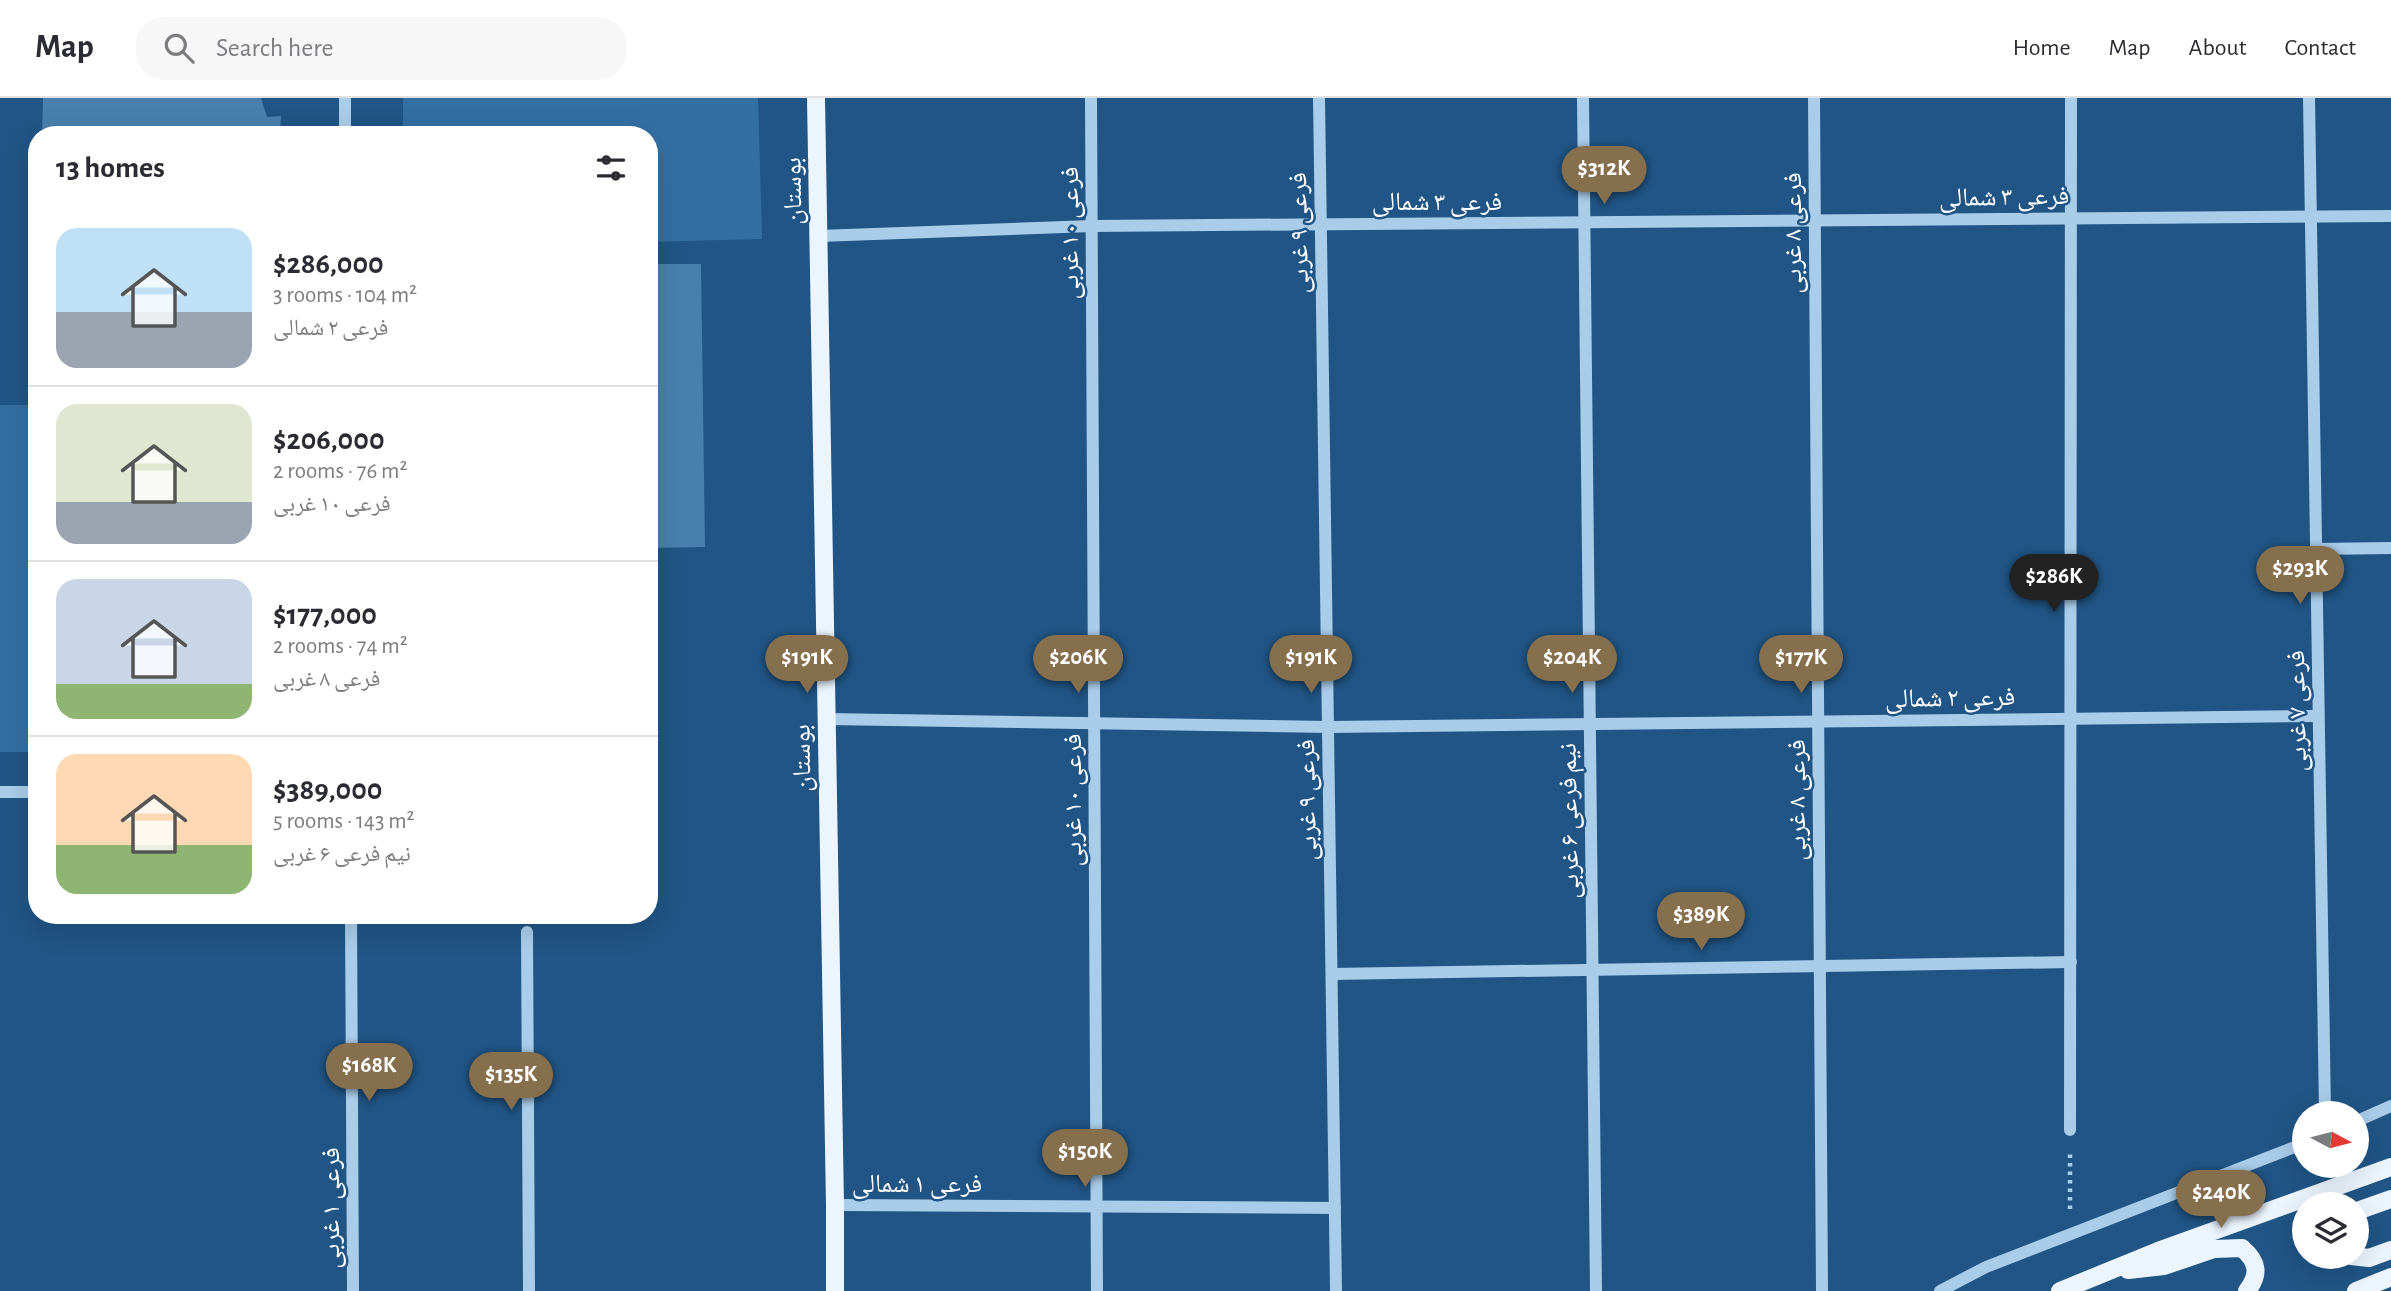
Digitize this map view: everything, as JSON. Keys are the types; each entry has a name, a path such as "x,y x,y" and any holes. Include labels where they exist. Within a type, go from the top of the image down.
{"main road":[{"name":"بوستان","path":"816,98 835,1291"},
{"path":"2060,1291 2158,1251 2391,1167"},
{"path":"2369,1207 2391,1199"},
{"path":"2103,1274 2164,1266 2214,1249 2242,1248 2251,1256 2255,1265 2255,1280 2247,1291"},
{"path":"2369,1258 2391,1250"},
{"path":"2356,1291 2391,1277"}],"street":[{"path":"345,98 345,126"},
{"name":"فرعی ۱۰ غربی","path":"1091,98 1097,1291"},
{"name":"فرعی ۹ غربی","path":"1319,98 1336,1291"},
{"name":"نیم فرعی ۶ غربی","path":"1583,98 1596,1291"},
{"name":"فرعی ۸ غربی","path":"1814,98 1822,1291"},
{"path":"2070,1130 2071,98"},
{"name":"فرعی ۷ غربی","path":"2309,98 2325,1101"},
{"name":"فرعی ۳ شمالی","path":"819,236 1092,226 2391,216"},
{"path":"2316,549 2391,548"},
{"name":"فرعی ۲ شمالی","path":"827,719 1328,727 2318,716"},
{"path":"0,792 28,792"},
{"name":"فرعی ۱ غربی","path":"351,924 353,1291"},
{"path":"527,932 529,1291"},
{"path":"1332,974 2071,962"},
{"path":"2370,1115 2391,1106"},
{"path":"1940,1291 1986,1267 2292,1148"},
{"name":"فرعی ۱ شمالی","path":"835,1205 1335,1208"}],"path":[{"path":"2069,1235 2070,1130"}],"shaded area":[{"path":"403,98 758,98 762,239 658,242 658,126 403,126"},
{"path":"0,405 28,405 28,752 0,752"}],"building":[{"path":"43,98 261,98 267,117 281,116 280,126 42,126"},
{"path":"658,264 701,264 705,547 658,548"}]}
